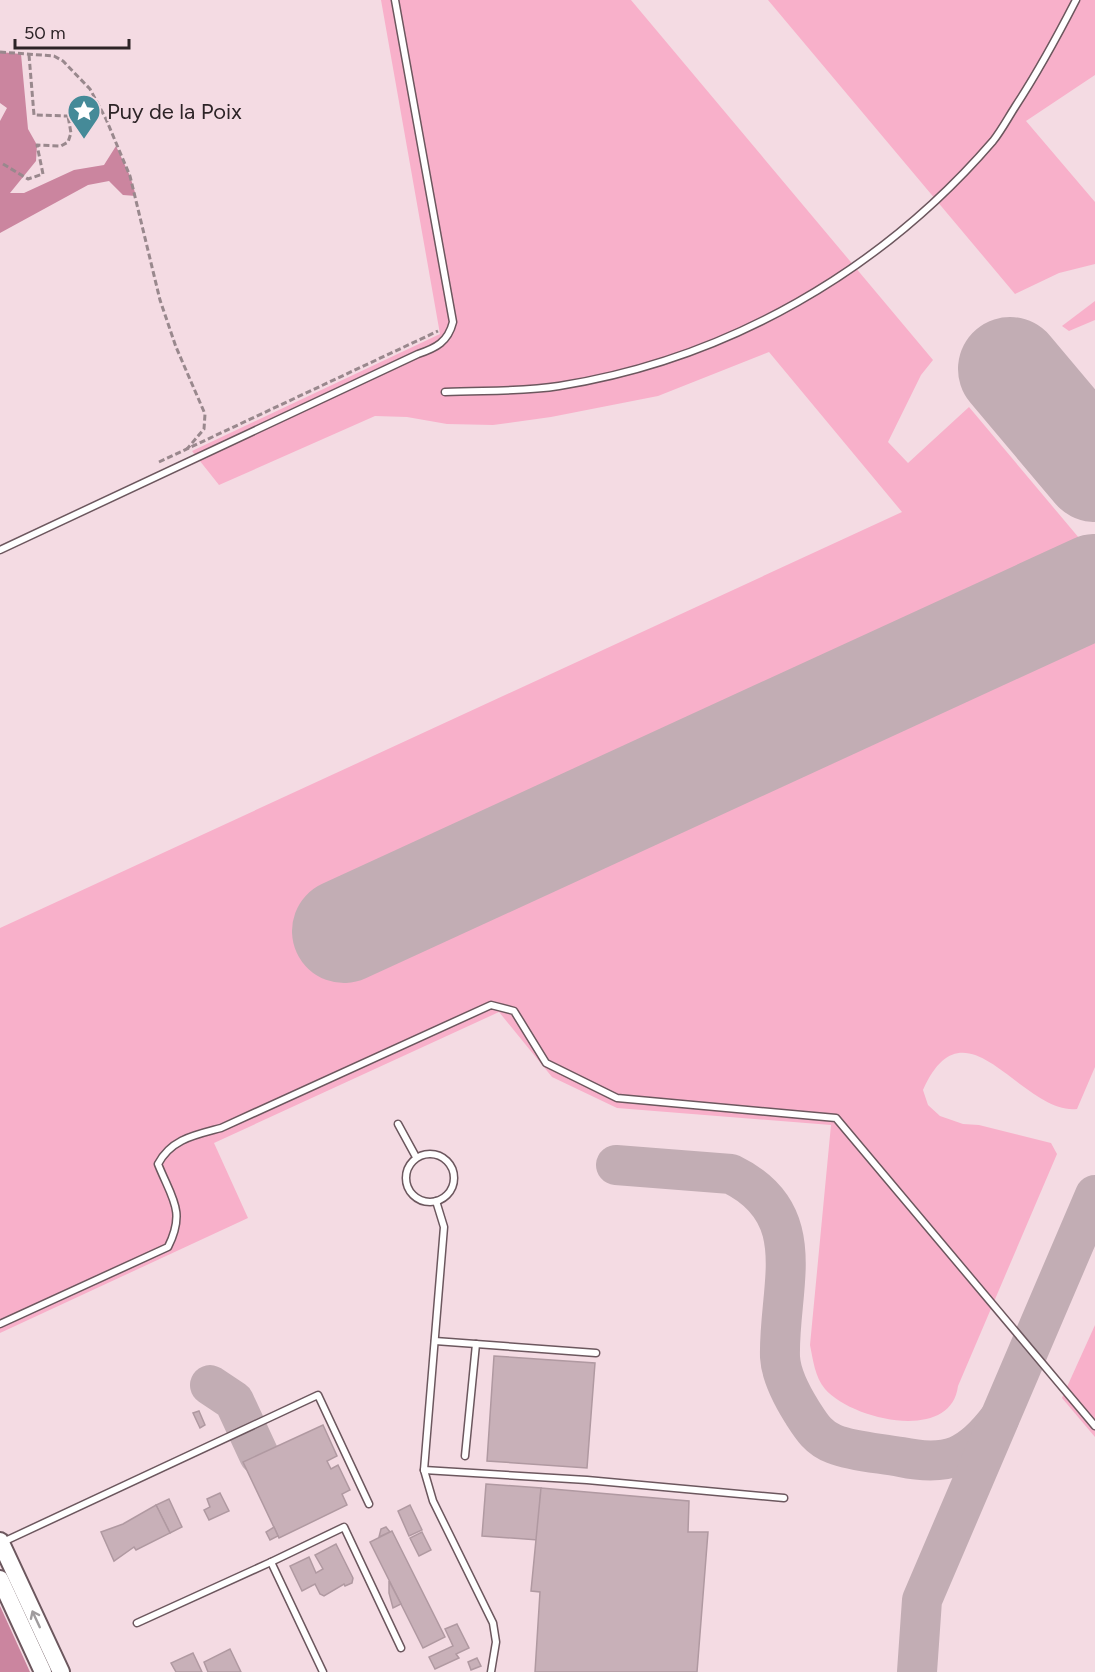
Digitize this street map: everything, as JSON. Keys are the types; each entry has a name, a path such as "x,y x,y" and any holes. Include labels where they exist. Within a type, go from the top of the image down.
{"main road":[{"path":"0,1542 61,1672"},
{"path":"0,1579 43,1672"}],"lane":[{"path":"0,550 407,359 439,347 450,332 453,322 395,0"},
{"path":"445,392 556,387 621,374 699,350 781,313 854,267 896,234 934,202 994,139 1048,57 1076,0"},
{"path":"0,1324 168,1247 177,1229 179,1214 158,1164 165,1150 186,1137 221,1128 491,1005 514,1011 546,1063 617,1098 836,1118 1095,1426"},
{"path":"398,1124 416,1157"},
{"path":"432,1153 440,1155 452,1167 454,1174 451,1190 435,1201 423,1202 416,1198 406,1186 406,1170 416,1157 432,1153"},
{"path":"435,1201 444,1227 424,1470 433,1501 493,1623 496,1642 491,1672"},
{"path":"435,1341 596,1353"},
{"path":"465,1456 476,1344"},
{"path":"0,1542 318,1395 369,1504"},
{"path":"424,1470 587,1480 784,1498"},
{"path":"138,1623 344,1527 401,1648"},
{"path":"271,1562 323,1672"}],"path":[{"path":"0,52 54,56 79,76 94,96 130,176 160,300 176,347 205,414 204,429 186,449"},
{"path":"29,55 34,116 68,116 87,99 94,96"},
{"path":"3,164 28,179 43,174 37,145 61,146 68,142 71,133 68,116"},
{"path":"155,464 440,330"}],"shaded area":[{"path":"381,0 631,0 933,360 921,375 888,442 908,463 969,407 1095,557 1095,1067 1077,1109 1056,1106 1035,1095 976,1055 957,1053 940,1064 923,1090 928,1105 940,1116 963,1124 979,1125 1051,1143 1057,1154 951,1404 938,1415 920,1420 899,1420 877,1417 856,1410 838,1400 825,1389 817,1374 810,1345 831,1125 617,1108 552,1077 499,1012 214,1143 248,1218 0,1333 0,928 902,512 769,352 658,396 551,417 493,425 447,424 407,417 375,416 219,485 192,451 440,334"},
{"path":"768,0 1095,0 1095,75 1026,121 1095,202 1095,264 1059,273 1015,294"},
{"path":"0,52 21,54 28,129 37,145 36,161 10,193 24,193 74,170 104,165 116,146 130,176 136,196 123,195 109,181 88,185 0,233 0,121 7,108 0,103"},
{"path":"1095,301 1095,320 1069,331 1062,326"},
{"path":"1095,1325 1095,1437 1062,1398"},
{"path":"0,1606 30,1672 0,1672"}],"building":[{"path":"494,1356 595,1363 587,1468 487,1461"},
{"path":"199,1411 205,1425 200,1428 193,1413"},
{"path":"323,1425 337,1456 327,1461 331,1469 338,1465 350,1490 342,1494 347,1505 279,1538 243,1462"},
{"path":"486,1484 541,1488 538,1540 482,1536"},
{"path":"541,1488 689,1501 688,1532 708,1532 697,1672 535,1672 540,1592 531,1591"},
{"path":"220,1493 229,1511 209,1520 204,1510 210,1507 207,1499"},
{"path":"169,1499 182,1527 170,1533 156,1505"},
{"path":"156,1505 170,1533 136,1550 134,1547 114,1561 101,1532 123,1524"},
{"path":"410,1505 422,1530 409,1536 398,1511"},
{"path":"274,1527 278,1536 270,1540 266,1532"},
{"path":"386,1527 390,1532 379,1537 381,1529"},
{"path":"392,1531 445,1637 423,1648 370,1542"},
{"path":"422,1532 431,1550 419,1556 410,1538"},
{"path":"336,1544 353,1578 352,1583 345,1586 344,1584 324,1596 320,1594 315,1584 302,1591 290,1566 309,1557 316,1573 323,1569 315,1555"},
{"path":"389,1581 401,1604 393,1608 389,1593"},
{"path":"457,1624 469,1648 456,1654 459,1658 435,1669 429,1657 453,1646 445,1629"},
{"path":"230,1649 241,1672 208,1672 204,1662"},
{"path":"193,1653 202,1672 176,1672 171,1663"},
{"path":"477,1658 481,1666 471,1670 468,1662"}],"taxiway":[{"path":"616,1165 731,1174 757,1190 773,1210 782,1231 786,1254 781,1364 794,1399 819,1435 834,1444 858,1451 932,1461 957,1456 968,1450 999,1419"},
{"path":"917,1672 922,1600 1095,1195"},
{"path":"210,1385 234,1401 259,1455"}],"runway":[{"path":"1010,369 1095,470"},
{"path":"344,931 1095,586"}],"place":[{"name":"Puy de la Poix","path":"84,140"}]}
